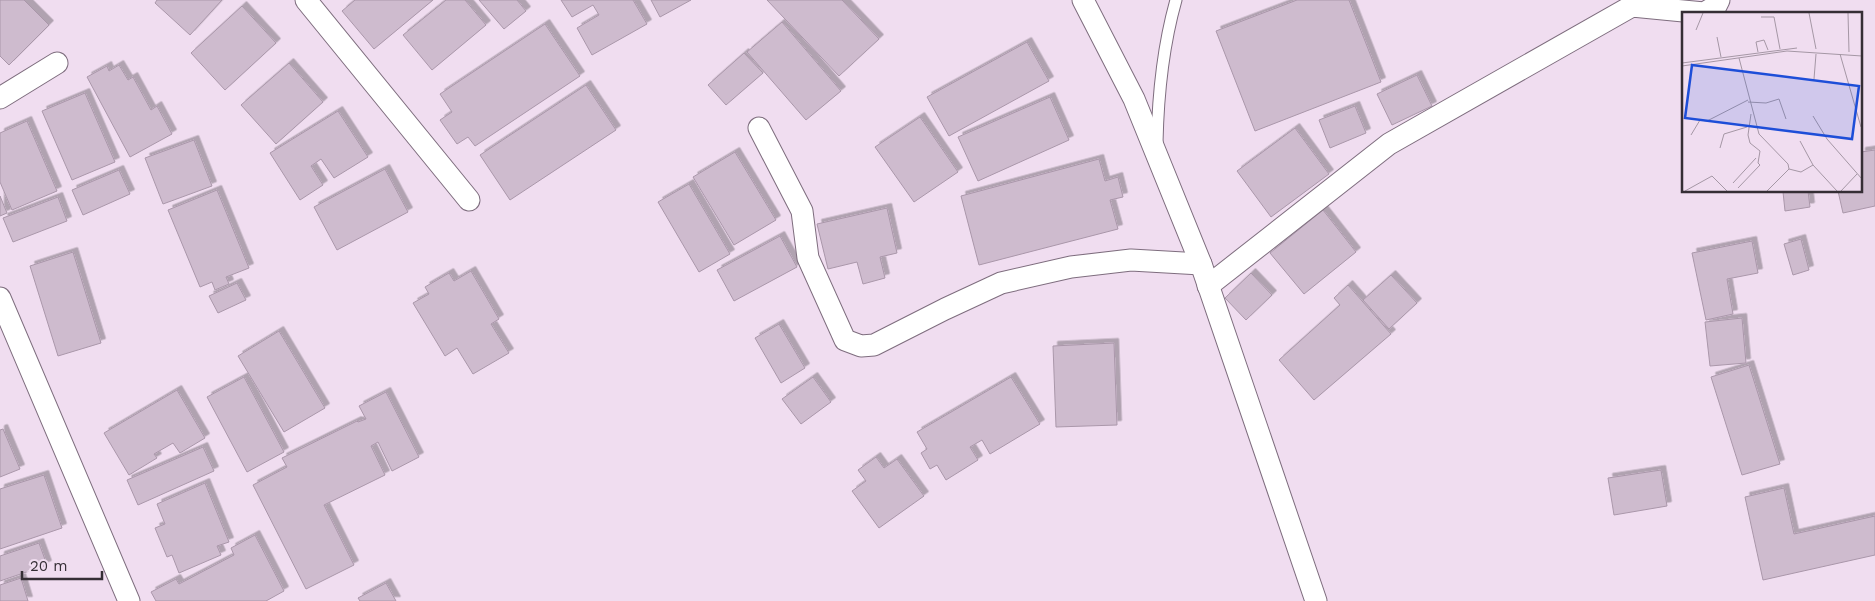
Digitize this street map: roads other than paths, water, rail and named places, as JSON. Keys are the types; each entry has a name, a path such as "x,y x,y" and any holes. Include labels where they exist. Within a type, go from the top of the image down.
{"street":[{"path":"306,0 469,200"},
{"path":"1083,0 1134,99 1201,264 1316,601"},
{"path":"1706,12 1716,6 1719,0"},
{"path":"1208,286 1389,144 1632,6 1694,12"},
{"path":"0,98 57,63"},
{"path":"759,128 802,211 808,258 844,340 860,346 874,345 944,309 1010,281 1071,267 1131,260 1201,264"},
{"path":"0,298 129,601"}],"lane":[{"path":"1157,154 1158,96 1171,17 1176,0"}]}
